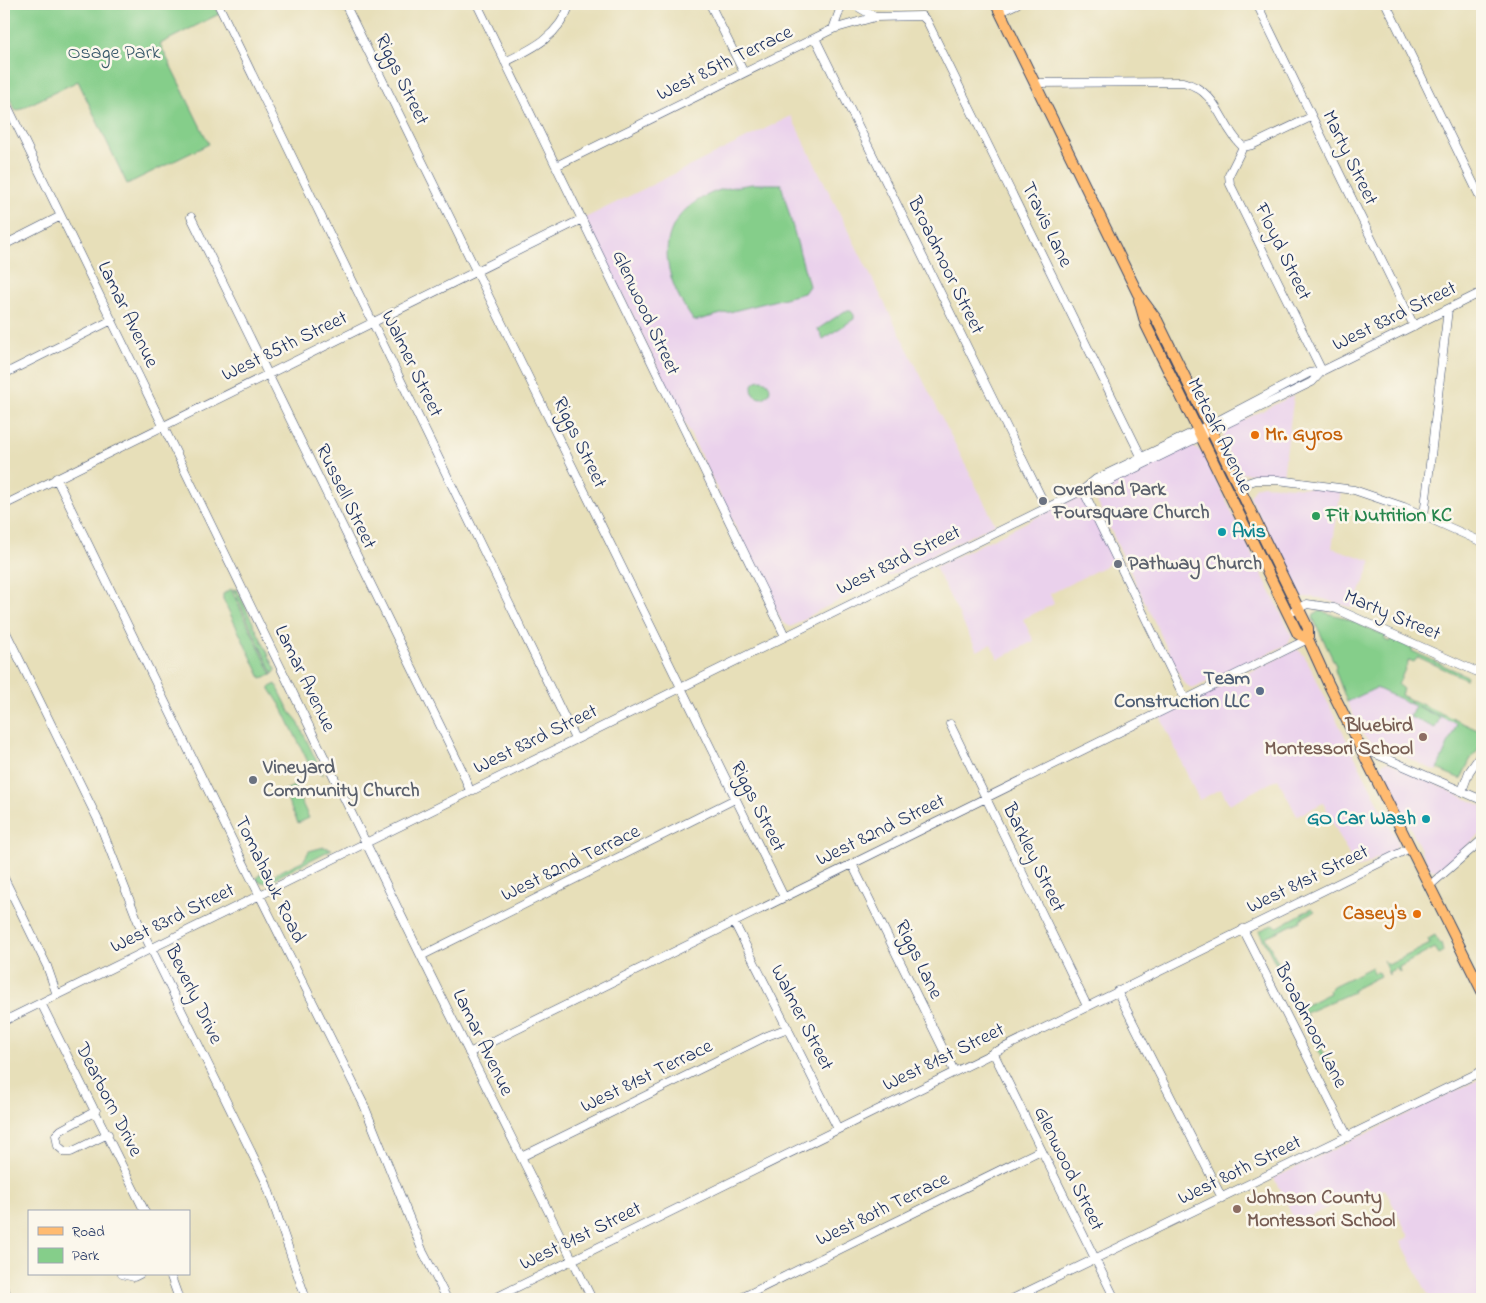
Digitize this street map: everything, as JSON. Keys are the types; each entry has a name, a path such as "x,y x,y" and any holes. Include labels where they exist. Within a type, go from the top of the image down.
{"main road":[{"name":"Metcalf Avenue","path":"998,8 1138,294 1157,320 1299,609 1308,628 1308,639 1360,747 1482,991"},
{"name":"Metcalf Avenue","path":"1138,294 1146,326 1198,434 1287,614 1298,634 1308,639"}],"street":[{"name":"Walmer Street","path":"218,4 575,739"},
{"name":"Riggs Street","path":"345,4 784,897"},
{"name":"Glenwood Street","path":"477,4 785,636"},
{"path":"505,62 532,49 551,35 563,20 570,4"},
{"path":"710,4 744,73"},
{"path":"833,29 842,4"},
{"path":"853,4 875,17"},
{"path":"998,8 1017,4"},
{"name":"Marty Street","path":"1257,4 1310,117 1414,326"},
{"path":"1386,4 1482,202"},
{"name":"West 85th Terrace","path":"556,166 833,29 875,17 916,15"},
{"name":"Travis Lane","path":"916,15 922,16 927,21 1141,456"},
{"name":"Broadmoor Street","path":"815,38 1046,507"},
{"path":"1035,83 1183,82 1194,85 1208,95 1237,141 1243,147 1252,145 1310,117"},
{"name":"Lamar Avenue","path":"4,98 7,114 62,216 421,956 592,1299"},
{"name":"Floyd Street","path":"1243,147 1238,161 1229,175 1230,184 1322,371"},
{"path":"4,245 62,216"},
{"name":"Russell Street","path":"191,217 461,768 470,791"},
{"name":"West 85th Street","path":"4,505 267,373 582,219"},
{"name":"West 83rd Street","path":"4,1021 1046,507 1083,490 1097,487 1210,428 1312,382 1322,371 1482,292"},
{"path":"1424,516 1448,309"},
{"path":"4,374 112,320"},
{"name":"West 83rd Street","path":"1083,490 1096,479 1141,456 1198,434"},
{"name":"Tomahawk Road","path":"56,478 259,895 364,1105 423,1252 446,1299"},
{"path":"1238,486 1267,480 1336,486 1377,497 1482,542"},
{"path":"1083,490 1185,700"},
{"name":"Marty Street","path":"1287,614 1307,604 1334,608 1482,674"},
{"name":"Beverly Drive","path":"4,628 99,822 139,924 266,1180 306,1299"},
{"name":"West 82nd Street","path":"469,1053 1308,639"},
{"name":"Barkley Street","path":"950,724 1087,1006"},
{"path":"1360,747 1482,800"},
{"path":"1462,791 1470,772 1482,753"},
{"name":"West 82nd Terrace","path":"421,956 735,799"},
{"path":"1430,886 1482,840"},
{"name":"West 81st Street","path":"493,1299 1410,848"},
{"name":"Riggs Lane","path":"852,864 954,1071"},
{"path":"4,878 47,966 57,995"},
{"name":"Walmer Street","path":"734,922 838,1129"},
{"name":"Broadmoor Lane","path":"1244,929 1348,1137"},
{"path":"1117,991 1222,1198"},
{"name":"Dearborn Drive","path":"41,1003 108,1134 144,1210"},
{"name":"West 81st Terrace","path":"521,1157 767,1036 788,1028"},
{"name":"Glenwood Street","path":"993,1052 1115,1299"},
{"name":"West 80th Street","path":"1012,1299 1482,1071"},
{"path":"96,1111 61,1130 56,1135 60,1150 71,1152 108,1134"},
{"name":"West 80th Terrace","path":"739,1299 1041,1150"},
{"path":"171,1276 179,1299"},
{"path":"4,1289 9,1299"}],"shaded area":[{"path":"791,116 995,524 818,611 791,627 782,622 585,218"},
{"path":"1294,395 1283,476 1239,473 1222,440 1227,428"},
{"path":"1193,447 1203,453 1292,636 1288,644 1192,689 1183,682 1094,495 1097,490 1184,448"},
{"path":"1263,485 1341,490 1332,548 1372,561 1354,608 1319,598 1303,597 1298,594 1250,497 1255,487"},
{"path":"1078,497 1084,499 1115,561 1050,594 1054,604 1023,619 1034,641 998,659 991,644 977,651 935,567"},
{"path":"1297,649 1304,655 1397,840 1398,845 1392,851 1356,869 1323,803 1297,816 1278,779 1229,804 1221,789 1199,800 1160,716"},
{"path":"1376,687 1457,724 1436,771 1370,741 1363,735 1347,702"},
{"path":"1388,762 1482,806 1482,833 1438,870 1432,870 1429,866 1381,769 1382,763"},
{"path":"1482,1078 1482,1299 1430,1299 1401,1241 1409,1237 1385,1189 1361,1201 1357,1193 1296,1223 1274,1178"}],"green space":[{"name":"Osage Park","path":"4,4 214,4 219,14 160,44 209,144 127,184 78,81 16,111 4,87"},
{"path":"752,184 781,184 809,286 804,293 694,321 675,288 669,271 667,254 669,238 675,223 687,209 704,197 727,188"},
{"path":"845,311 851,311 854,319 823,339 818,329"},
{"path":"757,380 765,380 770,385 768,396 757,398 752,393 752,385"},
{"path":"231,589 272,675 261,678 223,599 223,594"},
{"path":"233,589 237,590 276,670 273,674"},
{"path":"1319,611 1342,617 1386,636 1384,639 1389,642 1391,639 1412,648 1412,651 1467,676 1466,679 1418,657 1414,662 1409,660 1398,685 1403,689 1401,695 1411,700 1409,703 1376,688 1347,702 1335,670 1336,666 1313,618 1314,614"},
{"path":"276,684 290,712 297,720 323,775 308,762 281,706 270,689 270,687"},
{"path":"1412,700 1482,732 1482,746 1471,758 1461,779 1437,769 1457,724 1417,706 1440,718 1435,728 1410,717 1415,706 1410,704"},
{"path":"294,786 309,818 298,823 283,791"},
{"path":"324,847 332,849 266,883 258,881 257,878 260,874 266,873 269,877 304,860 309,851"},
{"path":"1312,908 1315,911 1300,919 1301,921 1265,937 1279,964 1282,963 1277,966 1259,931 1272,925 1278,927"},
{"path":"1435,935 1439,944 1441,943 1443,952 1439,954 1435,948 1399,967 1400,973 1396,968 1389,972 1389,975 1383,960 1388,965 1430,944 1428,939"},
{"path":"1372,967 1374,973 1378,972 1380,976 1352,990 1353,992 1301,1015 1298,1009 1330,993 1329,990 1333,986"},
{"path":"1306,1014 1315,1035 1318,1034 1320,1038 1317,1040 1332,1069 1328,1071 1302,1016"}],"place":[{"name":"Mr. Gyros","path":"1255,435"},
{"name":"Overland Park Foursquare Church","path":"1043,501"},
{"name":"Fit Nutrition KC","path":"1316,516"},
{"name":"Avis","path":"1222,532"},
{"name":"Pathway Church","path":"1118,564"},
{"name":"Team Construction LLC","path":"1260,691"},
{"name":"Bluebird Montessori School","path":"1423,737"},
{"name":"Vineyard Community Church","path":"253,780"},
{"name":"GO Car Wash","path":"1426,819"},
{"name":"Casey's","path":"1417,914"},
{"name":"Johnson County Montessori School","path":"1237,1209"}]}
